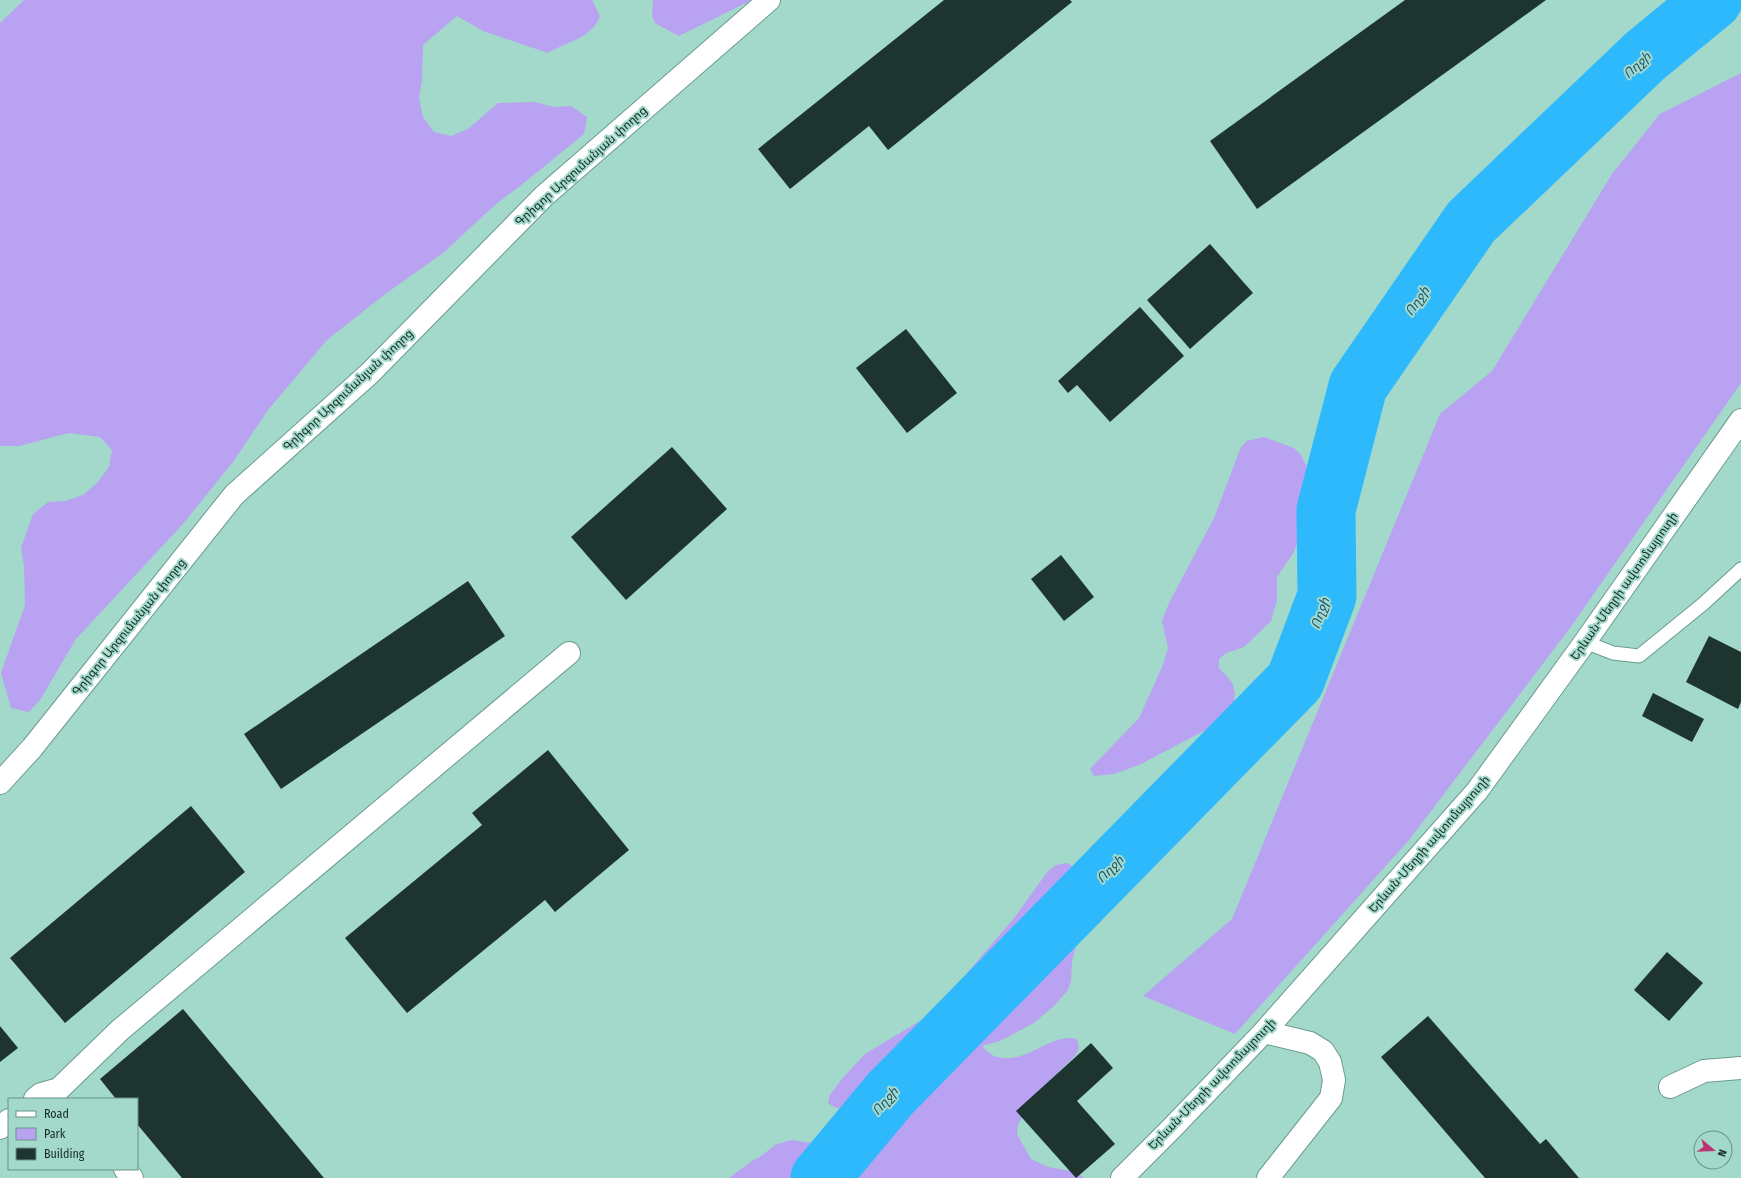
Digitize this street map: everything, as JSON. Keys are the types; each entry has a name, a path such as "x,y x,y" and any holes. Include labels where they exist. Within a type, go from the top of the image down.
{"main road":[{"name":"Գրիգոր Արզումանյան փողոց","path":"0,783 32,748 234,495 370,373 544,196 769,0"},
{"name":"Երևան-Մեղրի ավտոմայրուղի","path":"1122,1178 1264,1032 1477,791 1586,642 1741,420"},
{"path":"36,1098 41,1094 63,1094 120,1030 569,653"},
{"path":"1264,1032 1310,1043 1323,1051 1330,1062 1334,1080 1331,1098 1268,1178"},
{"path":"1670,1087 1704,1071 1741,1068"},
{"path":"0,1128 8,1121"},
{"path":"126,1170 132,1178"}],"lane":[{"path":"1586,642 1613,653 1639,656 1697,609 1741,569"}],"green space":[{"path":"24,0 592,0 600,16 596,24 585,35 548,53 483,31 457,16 423,45 422,80 419,98 423,117 434,132 451,136 468,129 498,103 535,102 554,107 571,106 587,117 584,134 496,204 443,253 384,295 327,340 268,410 233,462 182,525 76,639 40,700 29,712 11,708 1,673 25,605 24,566 21,548 33,514 48,502 65,501 83,495 97,483 109,467 112,450 100,437 69,433 19,446 0,446 0,23"},
{"path":"653,0 752,0 679,36 655,23 652,15"},
{"path":"1741,73 1741,383 1570,628 1409,840 1235,1034 1143,996 1232,919 1440,414 1492,371 1612,174 1660,114"},
{"path":"1264,437 1294,448 1301,455 1310,473 1311,504 1294,552 1277,577 1277,600 1271,621 1244,647 1226,653 1219,659 1219,668 1229,678 1234,687 1233,710 1219,723 1139,765 1114,774 1094,776 1090,769 1139,718 1163,665 1168,648 1162,621 1169,603 1214,518 1241,447 1247,441"},
{"path":"1067,863 1076,868 1082,877 1083,905 1081,925 1072,961 1071,981 1068,990 1056,1004 1034,1023 1000,1041 982,1046 994,1056 1006,1058 1027,1054 1057,1040 1067,1038 1077,1039 1079,1048 1075,1056 1040,1090 1018,1124 1017,1134 1031,1159 1048,1167 1076,1172 1084,1178 729,1178 775,1145 791,1140 819,1144 846,1140 885,1115 911,1102 939,1071 942,1061 935,1054 911,1060 901,1066 854,1105 847,1108 840,1108 834,1107 828,1103 830,1095 841,1080 865,1054 933,1013 1014,918 1048,871 1056,865"}],"building":[{"path":"944,0 1070,0 1072,2 888,150 869,126 790,189 758,149"},
{"path":"1405,0 1546,0 1257,209 1210,141"},
{"path":"1210,244 1253,293 1190,349 1147,300"},
{"path":"1140,307 1184,356 1110,422 1077,385 1068,393 1058,381"},
{"path":"906,329 957,393 907,433 856,368"},
{"path":"672,447 727,509 626,600 571,537"},
{"path":"1061,555 1094,597 1064,621 1031,579"},
{"path":"468,581 505,636 281,789 244,734"},
{"path":"1709,636 1741,652 1741,702 1738,709 1686,682"},
{"path":"1653,693 1704,719 1692,742 1642,716"},
{"path":"548,750 629,850 555,912 545,900 407,1013 345,938 482,825 472,813"},
{"path":"191,806 245,872 65,1023 10,958"},
{"path":"1667,952 1703,983 1669,1021 1634,990"},
{"path":"183,1009 324,1178 182,1178 138,1125 138,1098 115,1098 100,1079"},
{"path":"1428,1016 1540,1144 1546,1139 1579,1178 1485,1178 1381,1057"},
{"path":"0,1026 18,1048 0,1062"},
{"path":"1091,1043 1113,1068 1077,1101 1115,1144 1076,1178 1016,1111"}],"waterway":[{"name":"Ողջի","path":"820,1178 890,1094 1295,681 1327,596 1326,510 1358,386 1471,222 1645,56 1713,0"}]}
